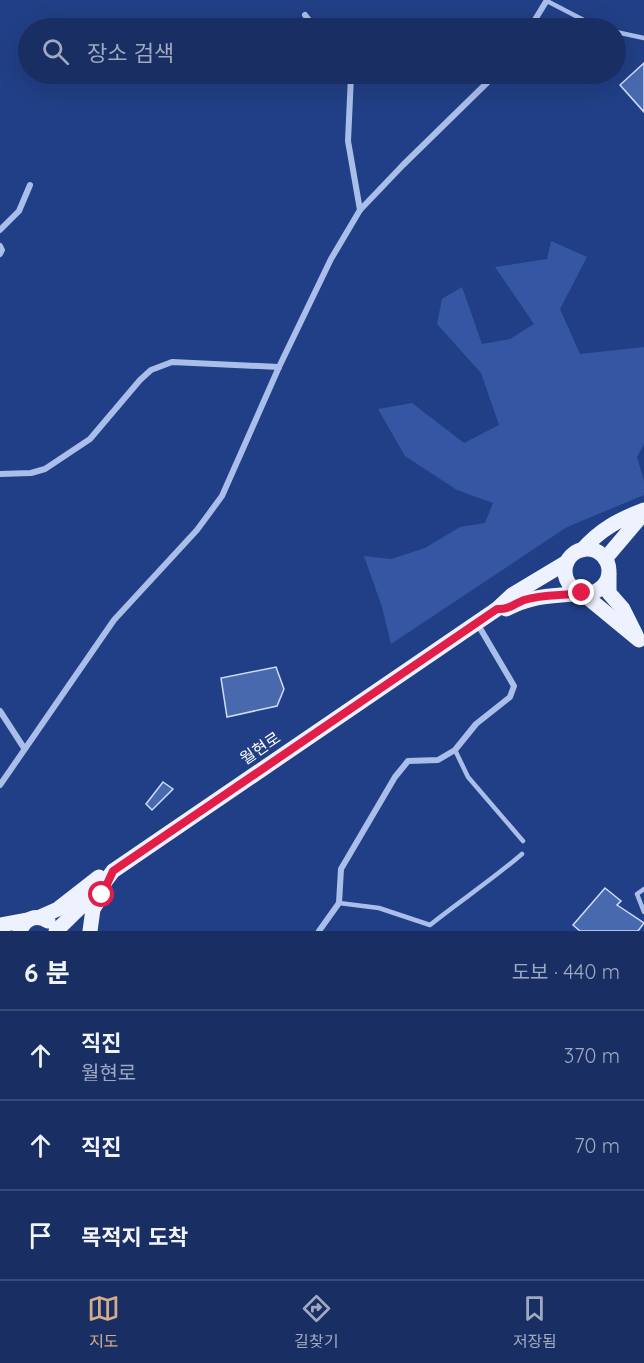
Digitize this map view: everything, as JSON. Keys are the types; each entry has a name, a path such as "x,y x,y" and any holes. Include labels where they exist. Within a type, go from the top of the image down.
{"main road":[{"path":"582,550 594,536 615,521 644,511"},
{"path":"497,609 505,609 522,601 545,595 597,591 607,580 607,566 644,511"},
{"path":"497,609 512,595 567,562 576,552 595,551 607,566 609,593 623,609 639,640 582,593 576,591 567,581 565,568 567,562"},
{"name":"월현로","path":"55,931 113,871 497,609"},
{"path":"29,923 58,909 101,875 113,871"},
{"path":"90,931 93,909 113,871"},
{"path":"0,925 50,922 55,931"}],"street":[{"path":"536,18 547,1"},
{"path":"351,84 348,141 360,210"},
{"path":"0,785 114,620 196,530 222,496 279,367 331,260 360,210 486,84"},
{"path":"0,230 19,211 30,185"},
{"path":"0,246 2,250 0,254"},
{"path":"0,474 31,473 45,469 90,439 151,370 172,362 279,367"},
{"path":"319,931 339,903 341,869 395,777 408,761 438,760 455,750 476,724 510,697 514,687 477,622"},
{"path":"0,711 24,748"}],"lane":[{"path":"547,1 579,18"},
{"path":"626,34 644,38"},
{"path":"455,750 468,777 523,841"},
{"path":"339,903 390,911 430,925 467,895 497,876 522,854"},
{"path":"644,889 637,894 644,912"}],"shaded area":[{"path":"551,241 587,257 560,309 580,354 644,347 644,444 637,457 644,481 644,495 567,527 391,644 382,607 364,556 391,559 425,548 460,527 485,523 493,503 457,490 405,456 378,409 412,403 464,443 499,425 481,373 437,324 442,299 462,287 482,344 510,339 534,324 495,267 547,259"}],"building":[{"path":"644,63 644,112 620,85 626,84 626,80"},
{"path":"276,667 284,689 277,706 227,717 221,678"},
{"path":"163,782 173,789 152,810 146,804"},
{"path":"605,888 621,901 617,905 644,923 638,931 580,931 573,925"}],"route":[{"path":"102,895 113,871 497,609 505,609 522,601 545,595 582,593"}]}
